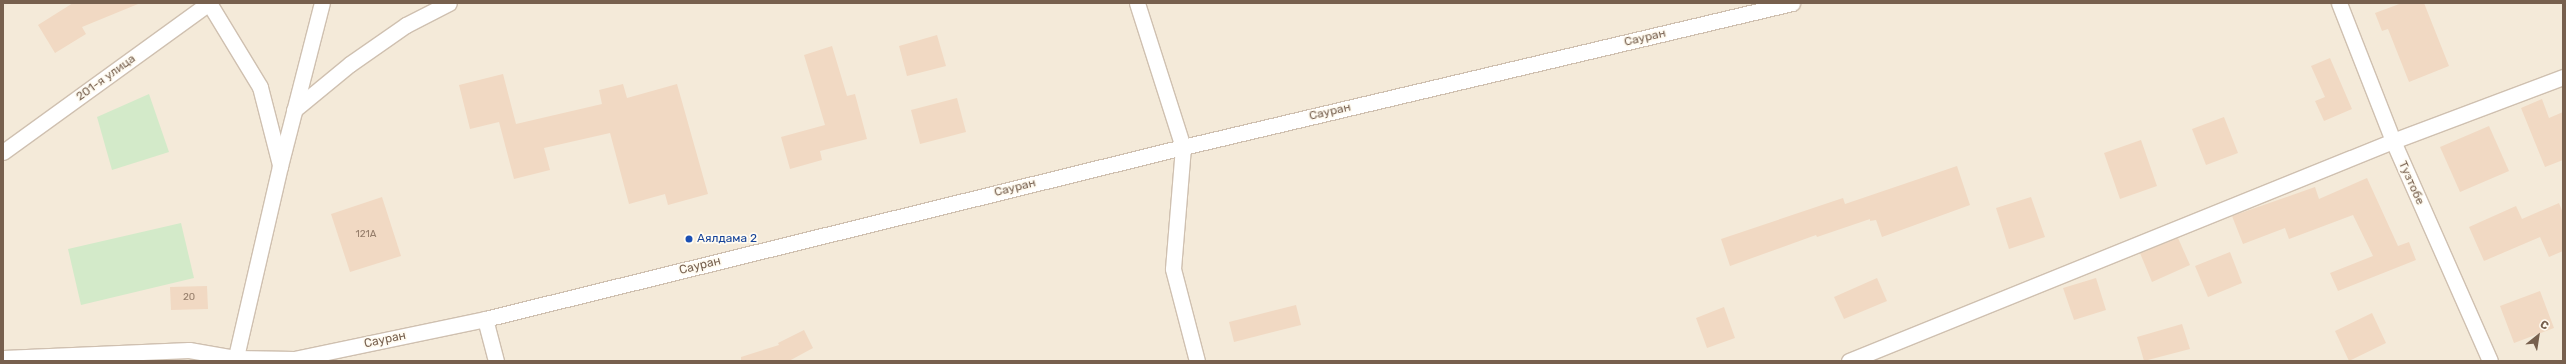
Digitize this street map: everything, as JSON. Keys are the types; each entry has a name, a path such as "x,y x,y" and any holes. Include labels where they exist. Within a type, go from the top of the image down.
{"street":[{"name":"201-я улица","path":"3,152 209,3"},
{"path":"209,3 260,88 280,166"},
{"path":"236,360 280,166 322,3"},
{"path":"294,110 350,64 406,25 449,3"},
{"path":"1137,3 1183,147 1173,269 1197,361"},
{"name":"Сауран","path":"3,358 189,350 236,360 294,359 485,319 1183,147 1792,3"},
{"name":"Тузтобе","path":"2340,3 2393,141 2490,361"},
{"path":"1849,361 2393,141 2563,77"},
{"path":"485,319 496,361"}],"shaded area":[{"path":"3,3 2563,3 2563,361 3,361"}],"green space":[{"path":"149,94 169,152 112,170 97,117"},
{"path":"181,223 194,278 81,305 68,249"}],"building":[{"path":"73,3 138,4 82,27 86,34 55,53 38,25"},
{"path":"2402,3 2424,3 2449,66 2409,82 2388,29 2382,31 2375,13"},
{"path":"937,35 946,66 907,76 899,46"},
{"path":"832,46 847,96 855,94 867,139 820,151 822,160 790,169 781,137 825,125 804,55"},
{"path":"2330,58 2352,109 2324,121 2315,101 2325,97 2311,66"},
{"path":"503,74 516,124 602,104 599,90 623,84 627,98 677,84 708,194 668,205 665,194 629,204 610,133 544,148 550,170 514,179 499,122 470,129 459,85"},
{"path":"957,98 966,132 920,144 911,110"},
{"path":"2542,99 2549,118 2563,112 2563,160 2545,167 2521,108"},
{"path":"2224,117 2238,153 2206,165 2192,129"},
{"path":"2489,126 2509,171 2460,192 2440,147"},
{"path":"2141,140 2157,186 2120,199 2104,153"},
{"path":"1957,166 1970,205 1882,237 1876,220 1870,221 1870,219 1817,237 1816,235 1730,266 1721,239 1843,198 1845,204"},
{"path":"2367,178 2398,246 2409,242 2416,260 2338,291 2330,273 2373,256 2353,215 2289,239 2285,228 2243,244 2232,216 2315,187 2319,199"},
{"path":"382,197 401,256 350,272 331,214"},
{"path":"2031,197 2045,237 2009,249 1996,208"},
{"path":"2559,203 2563,213 2563,251 2549,257 2540,237 2484,261 2469,227 2516,206 2522,219"},
{"path":"2178,238 2190,265 2152,282 2140,253"},
{"path":"2230,252 2242,283 2208,297 2195,266"},
{"path":"1877,278 1887,301 1844,319 1834,297"},
{"path":"2096,278 2106,310 2074,320 2063,288"},
{"path":"207,286 208,309 171,310 170,287"},
{"path":"2540,291 2554,328 2514,343 2500,306"},
{"path":"1296,305 1301,325 1234,342 1229,322"},
{"path":"1724,307 1735,338 1707,348 1696,318"},
{"path":"2372,313 2386,343 2349,361 2335,331"},
{"path":"2182,324 2190,349 2144,361 2137,337"},
{"path":"804,330 813,348 789,361 741,361 741,357 779,345 778,343"}],"place":[{"name":"Аялдама 2","path":"689,239"}]}
